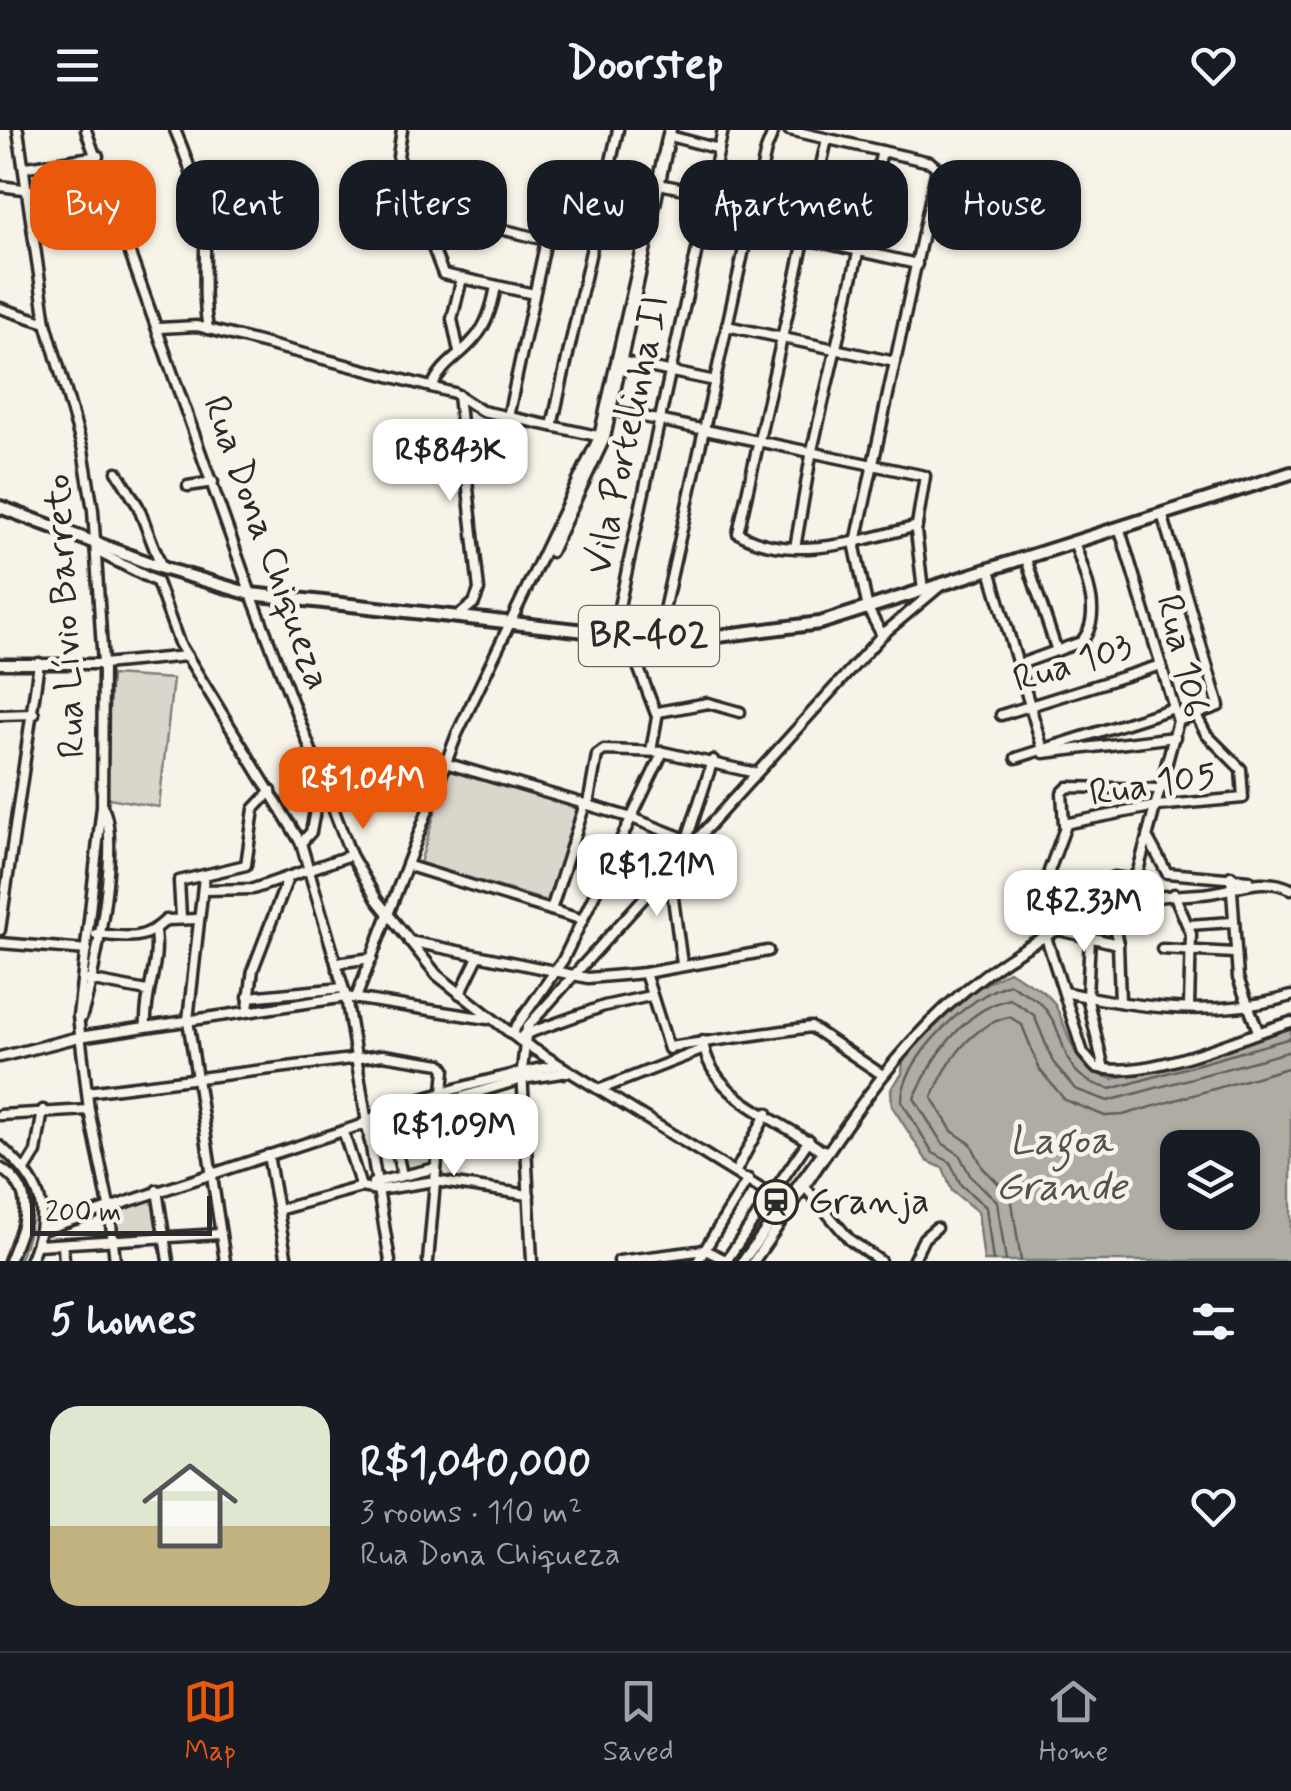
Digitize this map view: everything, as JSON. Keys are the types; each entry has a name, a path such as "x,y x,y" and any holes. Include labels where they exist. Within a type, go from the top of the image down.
{"highway":[{"name":"BR-402","path":"0,507 96,547 251,594 511,626 658,637 820,624 1291,473"}],"street":[{"name":"Rua Lívio Barreto","path":"18,130 30,190"},
{"name":"Rua Dona Chiqueza","path":"86,130 99,160"},
{"path":"175,130 187,158 206,248 201,288 208,329"},
{"path":"402,130 398,156 443,274 534,294"},
{"path":"611,160 618,130"},
{"name":"Vila Portelinha II","path":"717,160 723,130"},
{"path":"764,160 774,130"},
{"path":"790,130 930,162 937,168 856,541 868,609 882,635"},
{"path":"659,176 669,133 719,149"},
{"path":"822,160 827,138"},
{"path":"796,548 812,450 882,151"},
{"path":"27,168 98,156"},
{"path":"0,186 30,190"},
{"name":"Rua Lívio Barreto","path":"37,250 46,323 84,450 96,547 103,664 102,806 110,829 79,1022 88,1110 109,1206 114,1261"},
{"name":"Rua Dona Chiqueza","path":"131,250 251,594 351,855 388,917 460,994 511,1034 769,1194"},
{"path":"508,416 544,250"},
{"path":"552,426 590,250"},
{"path":"0,1056 146,1026 348,994 372,958 445,763 602,438 643,250"},
{"name":"Vila Portelinha II","path":"612,634 697,250"},
{"path":"658,637 744,250"},
{"path":"804,250 738,533 796,548 856,541 917,526"},
{"path":"856,250 917,264"},
{"path":"459,352 452,319 462,278"},
{"path":"432,386 440,368 477,337 493,306 496,286"},
{"path":"0,308 46,323"},
{"path":"727,326 895,362"},
{"path":"158,328 208,329 432,386 482,411 602,438"},
{"path":"619,360 715,380"},
{"path":"454,618 474,603 478,590 458,396"},
{"path":"608,410 925,476 917,526 923,590"},
{"path":"118,472 138,506 162,568"},
{"path":"188,486 213,482"},
{"path":"1163,517 1220,706 1178,721"},
{"name":"Rua 106","path":"1112,906 1134,880 1178,721 1120,530"},
{"path":"1017,665 1082,642 1094,608 1074,544"},
{"path":"96,547 155,579 187,656 300,843 348,994 371,1185 390,1261"},
{"path":"1026,559 1057,651"},
{"path":"990,570 1043,751 1175,737"},
{"path":"532,1261 522,1039 572,976 669,870 690,840 882,635 942,584"},
{"path":"637,636 636,660 656,714 651,751"},
{"path":"0,664 103,664 187,656"},
{"path":"0,930 39,664"},
{"name":"Rua 103","path":"1001,715 1161,665"},
{"path":"656,714 708,703 740,712"},
{"name":"Rua 105","path":"1016,758 1174,708"},
{"path":"0,715 34,714"},
{"name":"Rua 105","path":"1068,826 1156,806 1244,797 1242,769 1206,734 1196,714"},
{"path":"551,910 599,752 663,752 714,760 756,773"},
{"path":"511,1034 556,973 663,752"},
{"path":"690,840 714,760"},
{"path":"445,763 632,818 690,840"},
{"path":"300,843 311,832 322,776"},
{"path":"1059,930 1049,872 1068,826 1063,791 1094,786 1161,789"},
{"path":"181,917 178,883 246,866 254,810 271,790"},
{"path":"1148,838 1168,873 1291,889"},
{"path":"204,890 242,891 351,855"},
{"path":"409,866 583,920"},
{"path":"669,870 682,964"},
{"path":"204,877 188,1020 225,1261"},
{"path":"1088,888 1114,877 1134,880"},
{"path":"248,1008 253,969 288,878"},
{"path":"754,1261 825,1150 881,1074 945,1004 1046,937 1112,906 1174,894 1210,893 1231,881"},
{"path":"1231,881 1234,953 1246,1008 1258,1032"},
{"path":"1174,894 1188,924 1193,948 1189,1007"},
{"path":"1112,906 1120,1002"},
{"path":"146,1026 147,991 156,965 156,932 164,921 199,918"},
{"path":"1188,924 1233,922"},
{"path":"1059,930 1118,944"},
{"path":"94,933 134,937 156,932"},
{"name":"Rua Lívio Barreto","path":"86,979 87,950 94,933"},
{"path":"1046,937 1086,1059 1104,1069 1147,1066 1291,1022"},
{"path":"1090,937 1087,997 1104,1069"},
{"path":"408,941 572,976 645,973 768,951"},
{"path":"0,943 87,950"},
{"path":"1162,949 1234,953"},
{"path":"336,963 372,958"},
{"path":"460,994 476,958"},
{"path":"645,973 672,1058"},
{"path":"86,979 147,991"},
{"path":"1064,992 1120,1002 1189,1007 1246,1008 1291,996"},
{"path":"248,997 348,994 491,1019"},
{"path":"522,1039 604,1006 650,996"},
{"path":"669,1047 811,1027 881,1074"},
{"path":"600,1088 704,1045"},
{"path":"704,1045 708,1068 734,1094 825,1150"},
{"path":"87,1092 392,1055 441,1064 428,1261"},
{"path":"42,1230 210,1173 557,1066"},
{"path":"522,1074 568,1072"},
{"path":"366,1128 384,1117 441,1103"},
{"path":"0,1116 43,1110 88,1110"},
{"path":"25,1170 36,1152 43,1110"},
{"path":"736,1171 768,1113"},
{"path":"366,1128 393,1134 440,1124"},
{"path":"343,1131 371,1185"},
{"path":"393,1134 402,1174"},
{"path":"619,1261 705,1250 727,1261 808,1140"},
{"path":"0,1146 25,1170 39,1194 42,1230 30,1261"},
{"path":"743,1261 805,1187 825,1150"},
{"path":"268,1156 287,1261"},
{"path":"0,1168 16,1179 27,1203 11,1258 0,1251"},
{"path":"278,1210 436,1168"},
{"path":"698,1261 748,1179"},
{"path":"371,1185 435,1181 529,1195"},
{"path":"805,1187 850,1240 880,1261"},
{"path":"157,1190 168,1261"},
{"path":"913,1261 924,1238 936,1228"},
{"path":"37,1245 220,1234"},
{"path":"62,1246 64,1261"}],"shaded area":[{"path":"111,675 173,679 159,807 103,797"},
{"path":"448,769 579,808 550,902 420,863"},
{"path":"435,1129 433,1166 404,1171 397,1137"},
{"path":"152,1199 158,1235 115,1238 112,1212"}],"water":[{"name":"Lagoa Grande","path":"1009,971 1050,998 1080,1059 1098,1074 1113,1079 1291,1028 1291,1261 984,1261 978,1212 952,1191 943,1168 927,1161 892,1106 891,1089 902,1074 903,1061 950,1004"}],"waterway":[{"path":"0,1161 14,1171 30,1193 32,1218 19,1261"}],"place":[{"name":"Granja","path":"776,1202"}]}
